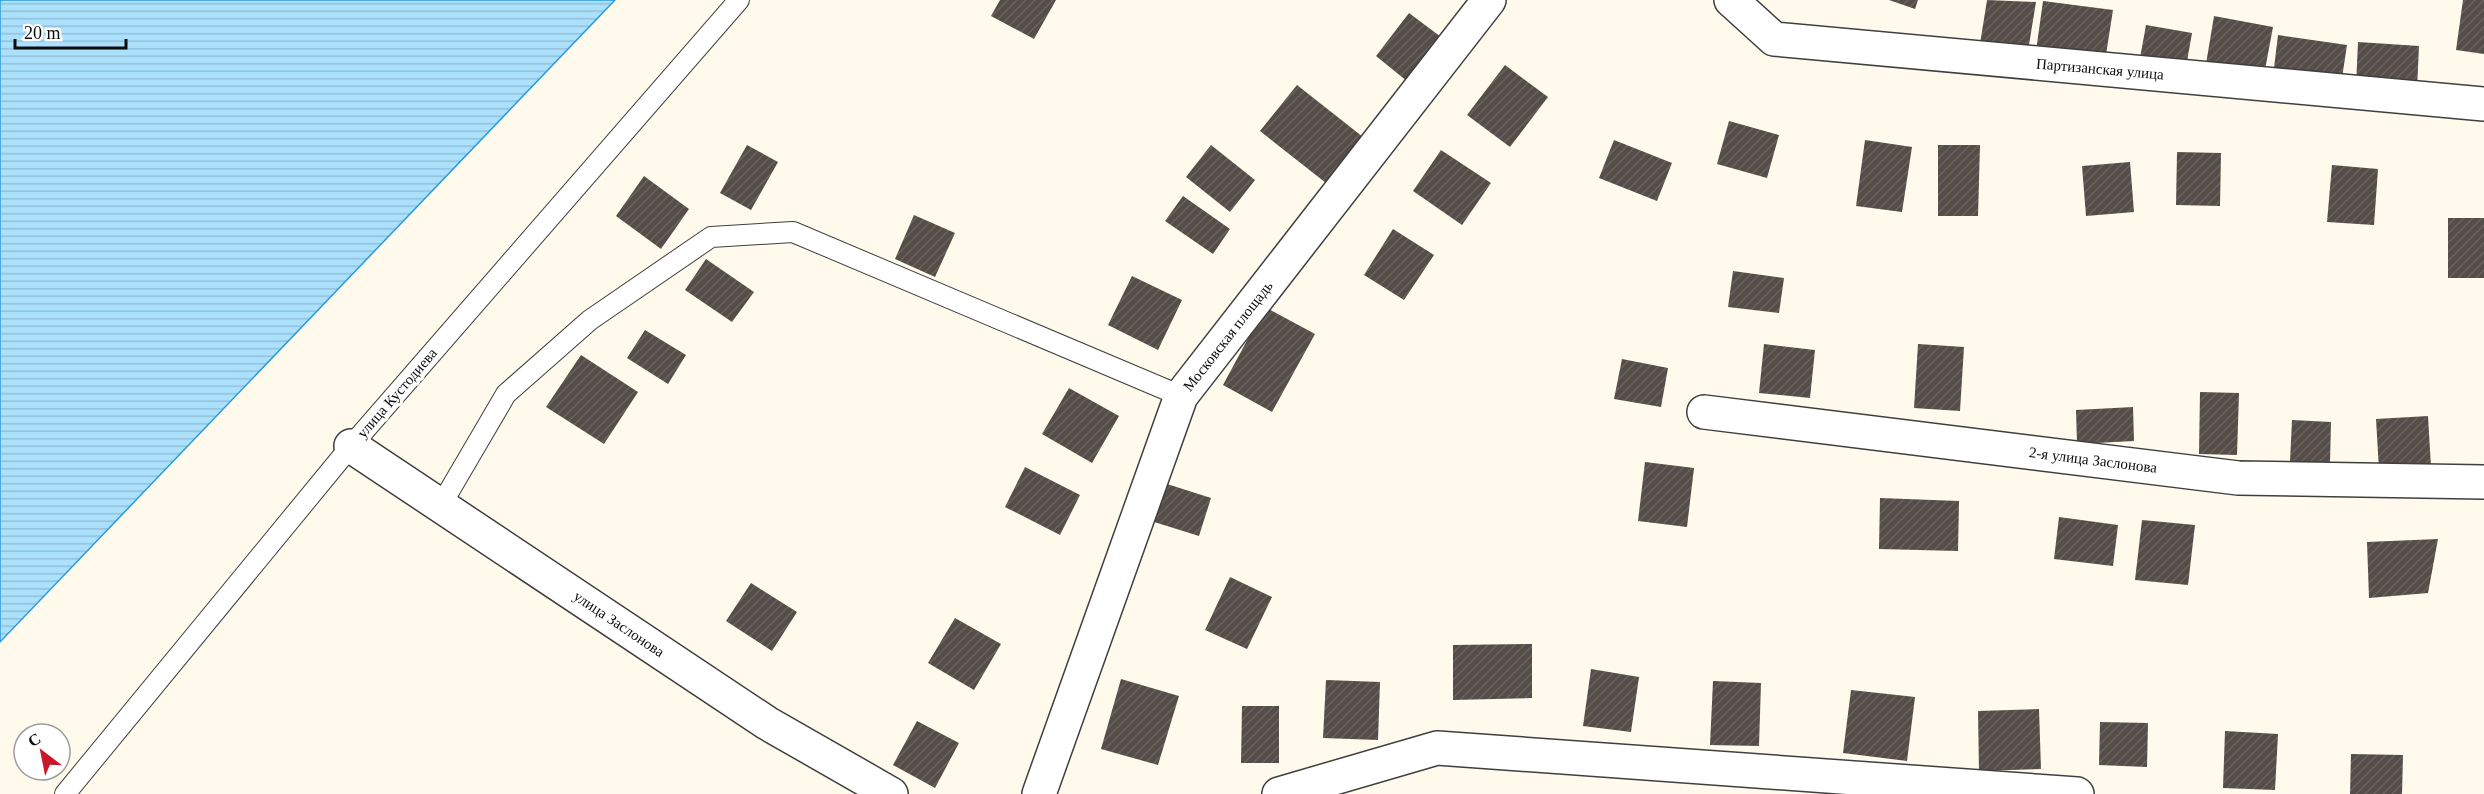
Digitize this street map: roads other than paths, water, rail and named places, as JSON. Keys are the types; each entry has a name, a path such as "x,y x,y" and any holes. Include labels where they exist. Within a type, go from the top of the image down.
{"street":[{"name":"Московская площадь","path":"1039,794 1181,396 1489,0"},
{"name":"Партизанская улица","path":"1731,0 1774,39 2484,104"},
{"name":"2-я улица Заслонова","path":"1704,412 2238,478 2484,482"},
{"name":"улица Заслонова","path":"351,446 767,723 891,794"},
{"path":"1279,794 1437,748 2077,794"}],"lane":[{"name":"улица Кустодиева","path":"65,794 351,446 739,0"},
{"path":"441,506 506,393 590,320 711,237 793,232 1181,396"}],"water":[{"path":"0,0 615,0 0,642"}]}
